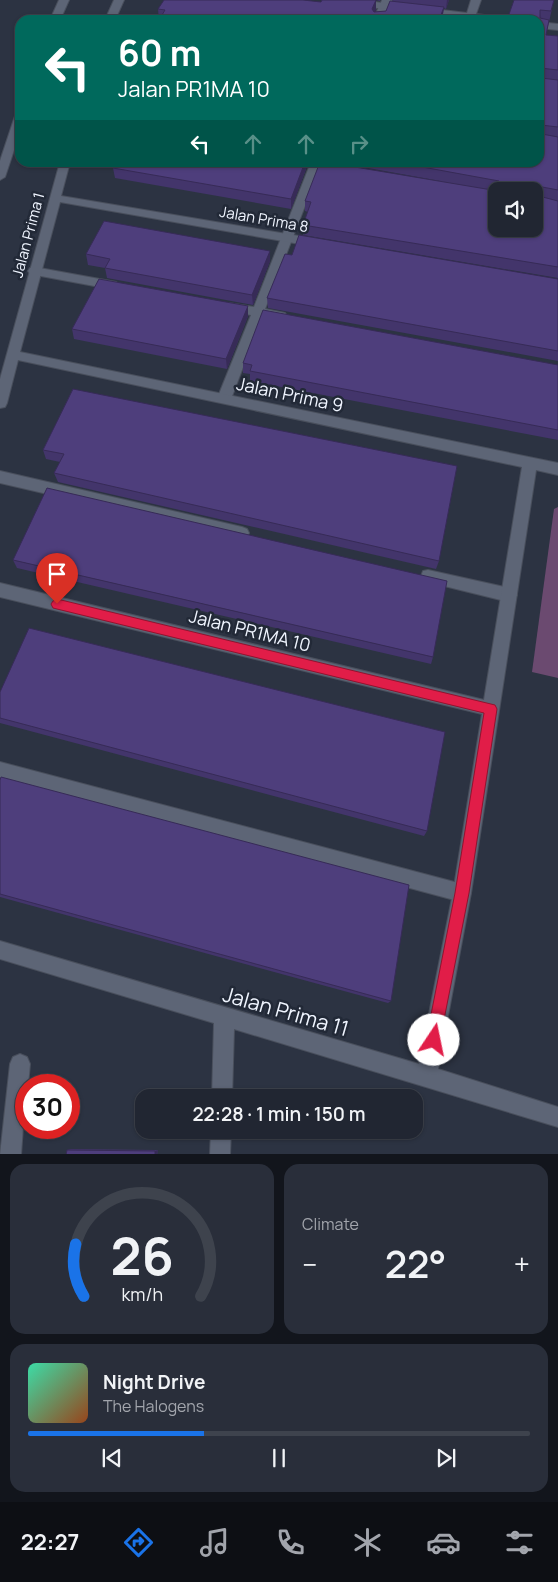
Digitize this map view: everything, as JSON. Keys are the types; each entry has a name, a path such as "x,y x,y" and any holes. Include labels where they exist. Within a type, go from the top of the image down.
{"street":[{"path":"57,15 64,0"},
{"path":"112,15 118,0"},
{"path":"335,0 385,3 463,15"},
{"path":"470,15 476,0"},
{"path":"380,15 385,3"},
{"path":"544,25 558,27"},
{"path":"0,177 15,131"},
{"name":"Jalan Prima 1","path":"0,403 63,167"},
{"path":"224,399 287,238 319,167"},
{"name":"Jalan Prima 8","path":"54,198 326,244"},
{"path":"34,271 132,289"},
{"path":"219,305 297,319"},
{"name":"Jalan Prima 9","path":"14,355 558,469"},
{"path":"427,1076 462,893 530,463"},
{"path":"0,476 259,537"},
{"path":"413,573 509,595"},
{"name":"Jalan PR1MA 10","path":"0,590 491,709"},
{"path":"0,770 462,893"},
{"name":"Jalan Prima 11","path":"0,950 224,1018 427,1076 558,1117"},
{"path":"222,1089 224,1018"},
{"path":"10,1154 20,1064"},
{"path":"220,1154 221,1139"}],"shaded area":[{"path":"558,507 558,678 532,672 554,509"}],"building":[{"path":"164,0 303,0 321,2 322,0 376,0 372,9 374,12 386,11 390,1 444,7 441,15 162,15 165,10 158,9"},
{"path":"514,0 554,0 551,11 540,10 540,15 509,15"},
{"path":"544,19 549,20 546,35 558,36 558,70 544,68"},
{"path":"544,78 558,80 558,127 544,125"},
{"path":"544,134 558,137 558,190 543,187 543,182 499,182 422,167 544,167"},
{"path":"114,167 303,167 291,199"},
{"path":"318,167 355,167 488,189 488,237 543,237 543,197 558,201 558,267 303,225 311,202 305,201"},
{"path":"104,221 270,251 252,295 105,268 110,259 86,254"},
{"path":"299,235 558,279 558,351 267,298 285,254 292,255"},
{"path":"99,279 248,306 226,359 72,329"},
{"path":"263,310 558,365 558,430 250,371 252,365 243,363"},
{"path":"73,389 457,466 439,561 54,473 64,454 43,450"},
{"path":"47,488 447,581 433,657 13,560"},
{"path":"29,628 445,732 427,831 0,718 0,692"},
{"path":"1,777 409,885 391,1001 0,894"},
{"path":"67,1150 155,1151 155,1154 66,1154"}],"route":[{"path":"57,604 491,709 462,893 434,1040"}]}
